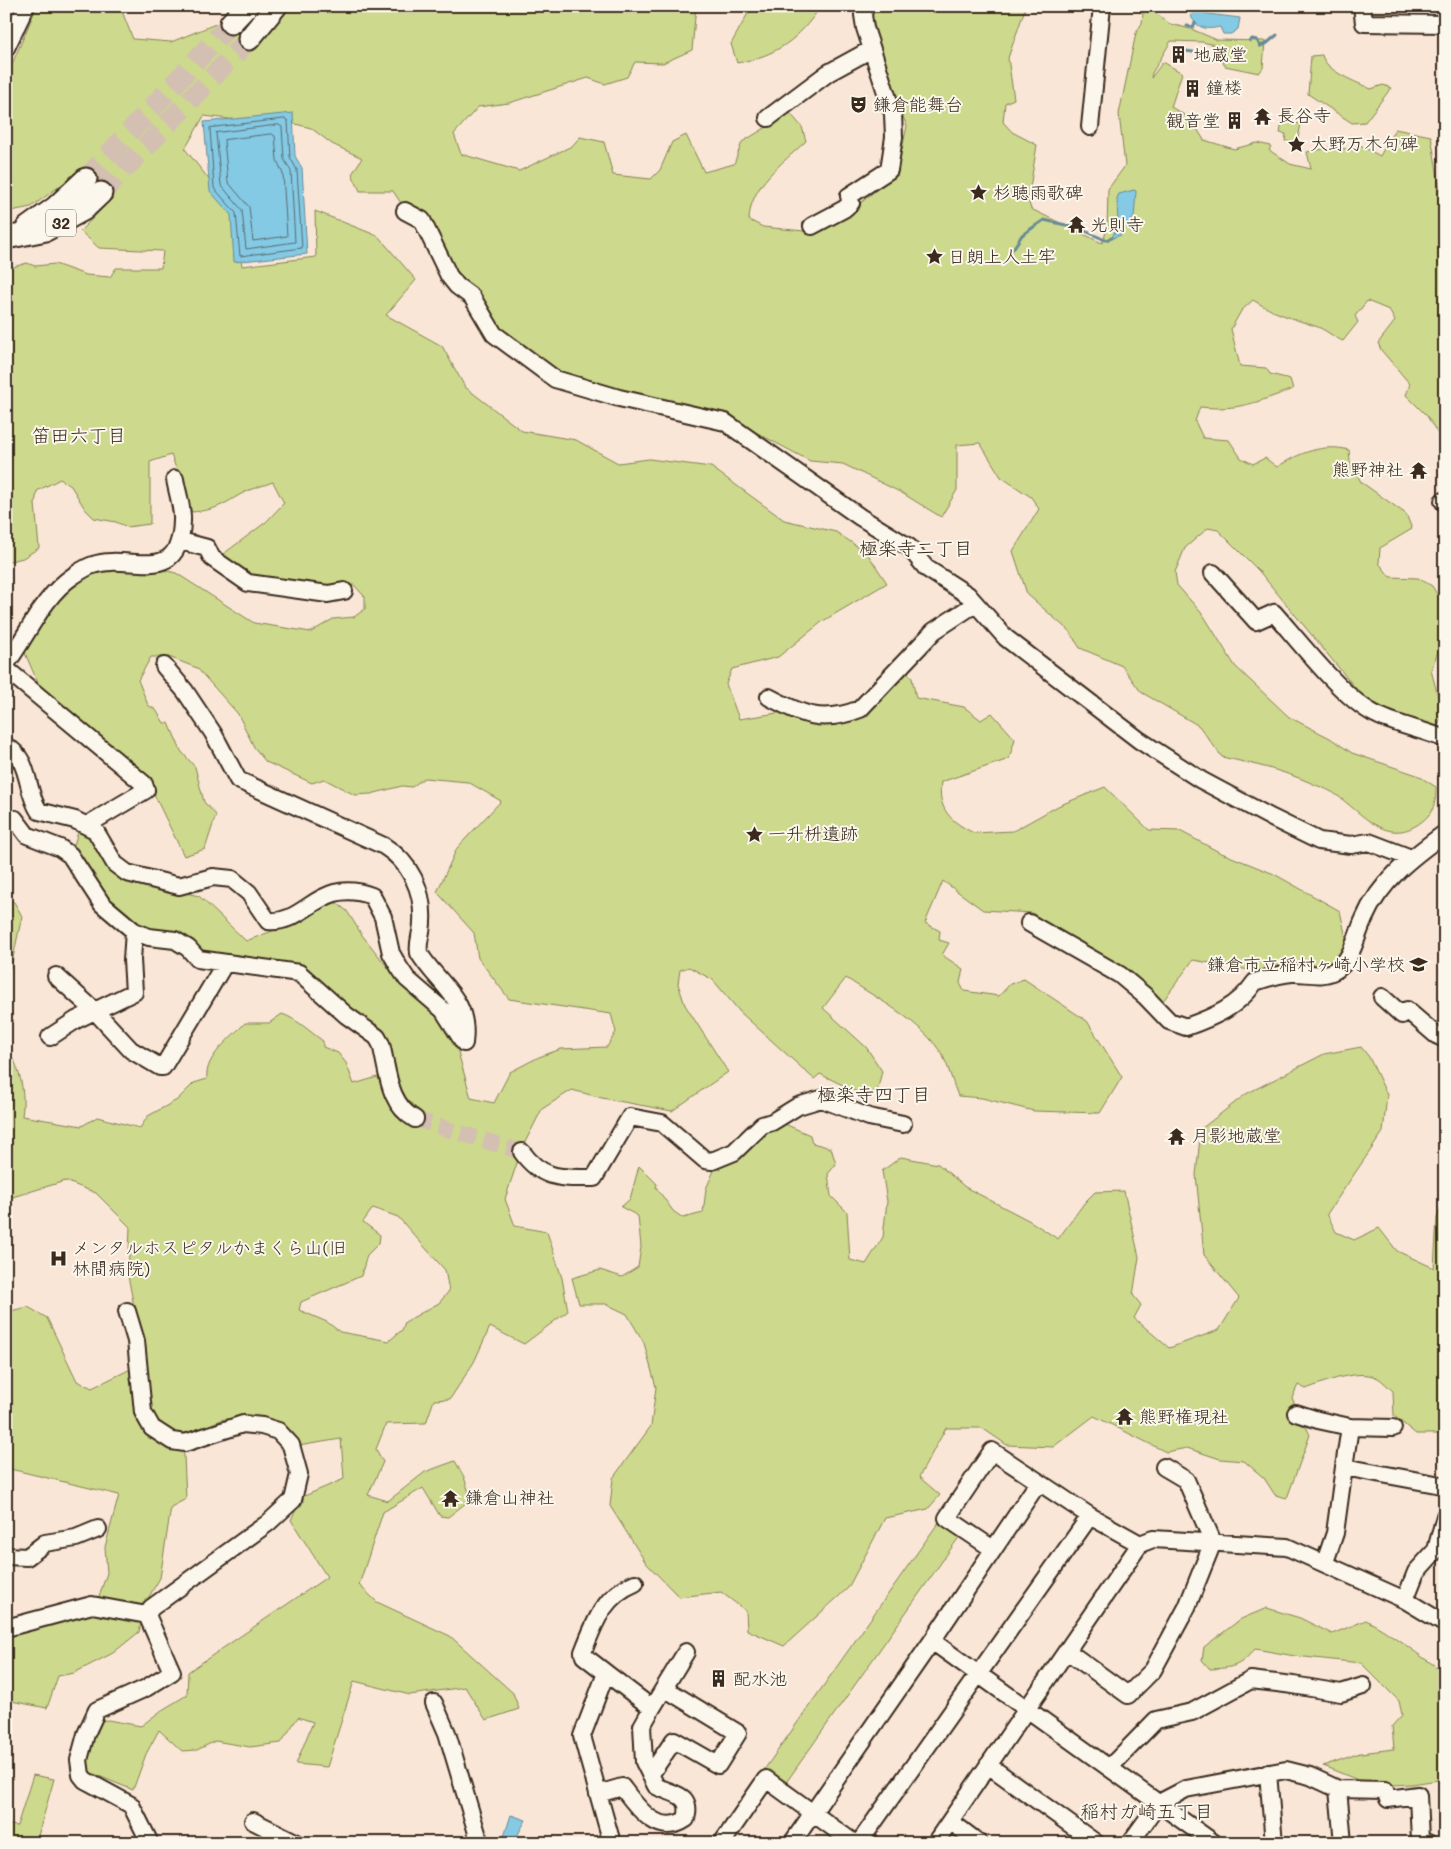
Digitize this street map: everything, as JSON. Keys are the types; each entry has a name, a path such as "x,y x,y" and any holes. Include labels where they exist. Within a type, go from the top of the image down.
{"main road":[{"path":"231,23 247,6"},
{"path":"249,39 276,6"},
{"name":"32","path":"10,237 93,186"}],"street":[{"path":"7,46 26,6"},
{"path":"812,226 844,209 851,203 850,196 889,170 894,137 893,114 870,50 863,15 865,6"},
{"path":"1090,127 1102,6"},
{"path":"1362,6 1364,23 1445,24"},
{"path":"768,118 828,73 870,50"},
{"path":"405,212 422,220 449,276 457,286 472,297 494,334 555,379 619,398 725,422 860,517 909,548 926,568 968,595 1006,638 1139,740 1201,780 1319,841 1352,845 1369,842 1411,858"},
{"path":"6,664 49,598 71,578 92,565 107,562 153,564 162,562 170,557 181,541 182,520 175,479"},
{"path":"181,541 207,548 212,558 248,583 328,594 344,591"},
{"path":"1213,573 1256,622 1274,613 1323,668 1372,713 1445,739"},
{"path":"769,697 802,714 815,716 847,714 860,709 934,631 975,604"},
{"path":"6,746 20,756 32,799 39,811 94,830 115,864 127,873 179,886 213,877 232,879 249,893 268,921 286,919 335,892 361,892 372,896 383,917 391,953 407,980 443,1010 464,1043 466,1029 462,1011 419,953 422,909 416,882 406,865 395,852 384,846 238,780 213,733 185,691 164,666"},
{"path":"6,669 144,784 146,790 87,826"},
{"path":"6,823 15,819 27,835 60,848 70,855 102,904 134,930 149,937 175,940 188,948 198,958 299,973 346,1015 377,1037 381,1044 394,1096 407,1114 415,1119"},
{"path":"1029,923 1120,976 1145,996 1169,1021 1186,1027 1221,1014 1246,995 1255,982 1292,973 1328,974 1340,967 1349,955 1370,903 1411,858 1445,833"},
{"path":"50,1037 95,1011 119,1001 134,992 132,960 134,930"},
{"path":"56,976 95,1011 131,1050 163,1067 225,963"},
{"path":"1382,997 1402,1015 1407,1010 1436,1035 1445,1039"},
{"path":"522,1152 531,1164 547,1175 594,1178 630,1117 662,1123 704,1160 712,1161 734,1152 762,1125 772,1122 798,1106 821,1099 869,1117 903,1124"},
{"path":"128,1311 136,1341 143,1412 152,1428 172,1441 185,1443 243,1424 262,1426 278,1431 292,1445 298,1474 292,1500 268,1523 151,1608 147,1615"},
{"path":"1296,1413 1350,1427 1393,1428"},
{"path":"1325,1562 1335,1533 1350,1427"},
{"path":"993,1549 947,1518 992,1451 1090,1516 1140,1544"},
{"path":"1067,1651 1128,1694 1153,1670 1187,1607 1213,1542 1186,1480 1164,1467"},
{"path":"1344,1467 1441,1485 1445,1488"},
{"path":"792,1843 932,1641 1038,1483"},
{"path":"859,1843 1090,1516"},
{"path":"1405,1600 1416,1572 1436,1550 1445,1516"},
{"path":"6,1556 27,1557 45,1543 76,1538 90,1530 98,1529"},
{"path":"935,1843 1140,1544 1153,1539 1287,1547 1325,1562 1405,1600 1445,1624"},
{"path":"635,1583 620,1588 608,1601 597,1616 583,1652 584,1656 652,1708"},
{"path":"6,1628 92,1605 147,1615"},
{"path":"147,1615 172,1672 146,1688 97,1710 86,1734 79,1768 85,1780 131,1806 150,1843"},
{"path":"932,1641 1214,1843"},
{"path":"598,1794 622,1787 640,1811 648,1818 671,1826 686,1820 688,1808 682,1796 656,1786 650,1775 644,1762 642,1726 686,1652"},
{"path":"606,1673 582,1736 612,1843"},
{"path":"1110,1767 1156,1720 1192,1712 1250,1680 1340,1693 1364,1686"},
{"path":"650,1775 674,1740 718,1765 738,1733 664,1688"},
{"path":"434,1703 447,1733 480,1843"},
{"path":"988,1765 1096,1843"},
{"path":"1130,1843 1159,1802 1186,1790 1286,1770 1310,1776 1338,1789 1385,1790 1388,1799 1418,1795 1420,1841 1428,1843"},
{"path":"1268,1773 1274,1843"},
{"path":"722,1843 766,1779 854,1843"},
{"path":"1338,1789 1343,1843"},
{"path":"253,1821 297,1843"},
{"path":"950,1821 979,1843"}],"green space":[{"path":"37,6 125,6 123,14 133,39 171,42 223,21 251,46 282,6 696,6 692,50 663,63 635,62 627,77 605,84 588,78 509,103 478,107 454,134 461,154 519,171 572,146 580,137 604,142 613,175 651,179 660,170 672,142 686,135 704,172 734,164 742,142 790,113 802,127 806,141 761,186 755,196 749,220 763,227 804,231 818,229 849,213 897,172 907,126 877,57 867,18 871,6 1026,6 1008,58 1014,99 1005,103 1003,122 1012,132 1037,145 1028,200 1031,209 1102,243 1107,230 1108,189 1125,166 1119,114 1136,33 1142,23 1143,14 1135,8 1146,6 1170,24 1191,29 1217,40 1265,41 1263,68 1259,73 1225,66 1221,59 1220,46 1202,42 1171,41 1151,78 1163,62 1182,73 1171,107 1191,119 1204,140 1234,149 1257,143 1271,146 1269,150 1290,164 1311,169 1307,152 1334,147 1352,150 1358,144 1380,156 1395,129 1431,136 1441,195 1445,202 1445,446 1427,416 1406,395 1410,384 1381,350 1378,343 1395,321 1389,310 1367,301 1355,316 1358,322 1343,341 1319,327 1276,312 1253,300 1241,311 1231,329 1240,366 1266,368 1270,374 1290,379 1293,389 1248,404 1226,408 1200,407 1195,421 1203,438 1229,440 1241,458 1253,464 1265,458 1277,467 1294,457 1312,451 1330,448 1349,450 1350,461 1361,482 1406,514 1412,529 1380,548 1379,563 1390,577 1418,578 1432,586 1445,607 1445,634 1431,670 1443,715 1436,728 1390,713 1362,696 1258,570 1218,530 1208,528 1185,548 1175,572 1177,585 1204,616 1235,666 1289,717 1330,738 1352,753 1417,775 1436,787 1434,804 1427,817 1417,825 1405,830 1393,831 1372,823 1327,789 1278,771 1222,757 1199,726 1141,692 1122,666 1080,648 1069,631 1027,594 1013,551 1039,509 1031,497 1001,477 980,443 957,445 957,490 941,517 902,493 843,464 810,461 744,426 555,374 488,336 393,191 360,191 352,174 362,158 332,144 311,128 284,121 261,123 204,116 185,149 234,211 242,266 316,257 315,211 378,236 416,280 386,315 442,346 465,387 522,431 576,440 618,463 649,459 711,467 784,520 836,532 867,553 887,583 823,621 778,657 732,669 726,684 739,719 803,709 828,720 906,670 912,678 916,698 964,707 981,720 992,713 1015,739 1009,759 941,782 941,800 947,814 966,829 974,833 1013,831 1058,806 1105,787 1149,830 1180,831 1219,852 1274,874 1340,911 1348,947 1325,968 1266,973 1193,960 1163,1001 1128,974 1032,913 983,910 943,881 925,923 940,931 939,940 949,943 942,955 963,969 960,983 964,991 999,996 1010,984 1024,979 1087,1021 1122,1077 1100,1113 1034,1111 982,1098 958,1096 943,1056 924,1032 899,1012 846,978 823,1008 866,1047 882,1071 877,1092 859,1093 820,1074 814,1079 740,1012 713,980 689,967 680,970 678,984 685,1005 728,1072 672,1111 602,1098 572,1090 542,1109 522,1148 505,1199 515,1226 547,1232 562,1278 568,1311 524,1344 490,1327 474,1362 450,1399 434,1400 426,1423 386,1424 376,1449 383,1462 368,1495 388,1501 425,1472 455,1461 464,1477 471,1499 448,1517 440,1516 423,1488 383,1512 359,1585 377,1602 450,1636 513,1693 519,1709 486,1720 465,1687 410,1695 354,1681 327,1767 296,1764 313,1722 298,1717 281,1743 250,1747 215,1741 197,1750 182,1751 159,1730 146,1754 133,1790 72,1765 83,1723 108,1720 141,1726 162,1710 187,1695 188,1672 327,1577 291,1520 302,1497 344,1479 341,1439 298,1446 284,1425 224,1419 183,1435 186,1499 171,1507 160,1578 147,1600 139,1632 113,1653 74,1673 58,1676 47,1708 6,1700 6,1615 10,1620 94,1611 107,1573 105,1547 119,1495 6,1468 6,1312 28,1307 47,1318 77,1381 92,1388 145,1362 128,1276 130,1227 96,1193 65,1181 6,1199 6,1056 14,1060 19,1074 23,1095 22,1116 82,1126 97,1117 140,1128 148,1116 177,1100 194,1083 207,1079 207,1071 214,1055 245,1023 269,1023 282,1014 298,1022 323,1041 323,1047 338,1053 346,1063 354,1084 391,1073 386,1042 316,981 205,956 148,933 114,907 84,871 82,858 73,848 79,829 139,882 199,896 246,941 309,917 333,900 347,911 362,935 394,975 445,1025 456,1045 471,1098 494,1103 510,1072 539,1057 561,1049 607,1047 616,1032 611,1014 509,999 478,958 474,933 437,892 457,848 501,801 468,782 424,778 412,787 402,786 371,794 355,795 324,779 312,783 266,762 254,747 238,714 197,668 169,657 151,657 138,680 148,705 156,710 164,723 169,723 181,751 195,767 204,802 216,815 205,849 184,856 147,780 41,690 25,653 61,591 95,568 131,562 176,573 254,623 311,632 333,619 354,617 365,609 365,597 354,585 316,587 265,585 218,558 266,522 284,503 273,482 246,491 214,508 192,512 171,455 150,462 150,524 127,527 116,522 94,518 85,509 71,486 60,479 37,491 35,504 39,548 23,558 6,562 6,269 27,263 35,266 55,264 86,275 110,277 116,268 161,268 163,251 99,248 80,231 113,198 83,169 31,207 6,212 6,78","holes":["373,1208 398,1217 445,1270 449,1291 439,1303 405,1322 402,1330 389,1341 340,1332 327,1322 299,1310 301,1302 361,1276 367,1255 379,1243 380,1235 363,1222"]},
{"path":"752,6 821,6 804,28 786,44 764,56 737,63 731,44"},
{"path":"1322,55 1329,66 1350,80 1371,89 1383,85 1391,88 1365,122 1352,123 1308,94 1311,56"},
{"path":"1282,122 1301,124 1297,143 1285,141 1286,134 1280,133"},
{"path":"6,899 14,902 22,916 11,967 6,972"},
{"path":"1361,1047 1369,1057 1387,1095 1383,1132 1327,1214 1336,1232 1354,1240 1379,1228 1397,1251 1434,1268 1437,1218 1445,1198 1445,1440 1439,1434 1416,1434 1394,1416 1393,1391 1378,1378 1370,1375 1351,1375 1306,1389 1298,1385 1292,1398 1310,1435 1287,1498 1275,1495 1264,1478 1244,1461 1220,1459 1187,1448 1166,1452 1094,1416 1053,1447 1007,1445 982,1428 946,1428 919,1477 940,1495 928,1509 885,1518 848,1588 784,1646 747,1630 746,1611 721,1592 679,1597 646,1563 610,1506 613,1478 651,1426 656,1387 644,1343 627,1314 606,1304 579,1304 572,1278 600,1270 622,1277 638,1267 641,1247 638,1216 621,1207 630,1199 639,1166 657,1184 656,1187 673,1211 683,1218 703,1213 706,1189 715,1168 783,1118 787,1125 810,1135 812,1143 831,1148 836,1164 828,1174 831,1196 847,1212 850,1260 866,1264 883,1237 887,1201 882,1171 901,1157 938,1164 965,1187 1030,1221 1058,1239 1085,1202 1095,1192 1124,1191 1139,1257 1133,1295 1141,1305 1134,1318 1169,1348 1219,1330 1239,1298 1204,1255 1196,1175 1201,1129 1246,1094 1324,1054"},
{"path":"941,1519 962,1533 785,1784 764,1770"},
{"path":"1267,1608 1300,1618 1332,1634 1366,1620 1445,1672 1445,1779 1412,1784 1373,1786 1323,1766 1360,1753 1394,1749 1392,1726 1402,1715 1399,1701 1361,1663 1295,1656 1255,1649 1240,1663 1224,1668 1210,1669 1202,1660 1204,1647 1241,1619"},
{"path":"33,1775 54,1779 36,1843 6,1843 6,1824 17,1826"}],"water":[{"path":"1200,10 1208,14 1240,18 1238,29 1231,34 1223,34 1220,27 1203,28 1199,26 1191,16 1194,11"},
{"path":"293,113 295,156 302,168 307,254 234,262 231,215 210,191 204,122"},
{"path":"1136,191 1134,217 1121,235 1112,238 1118,224 1117,198 1119,194"},
{"path":"511,1815 526,1820 513,1843 502,1843"}],"waterway":[{"path":"1187,26 1193,27 1195,23"},
{"path":"1250,41 1252,39 1257,40 1260,46 1266,44 1277,35"},
{"path":"1178,47 1178,50 1193,52"},
{"path":"1013,249 1022,235 1044,220 1079,228 1105,240 1112,238"}],"tunnel":[{"path":"86,179 231,23"},
{"path":"101,193 249,39"},
{"path":"415,1119 522,1152"}],"place":[{"name":"地蔵堂","path":"1179,55"},
{"name":"鐘楼","path":"1192,88"},
{"name":"鎌倉能舞台","path":"859,105"},
{"name":"長谷寺","path":"1263,116"},
{"name":"観音堂","path":"1234,121"},
{"name":"大野万木句碑","path":"1296,144"},
{"name":"杉聴雨歌碑","path":"979,193"},
{"name":"光則寺","path":"1076,225"},
{"name":"日朗上人土牢","path":"934,257"},
{"name":"熊野神社","path":"1418,470"},
{"name":"一升枡遺跡","path":"754,834"},
{"name":"鎌倉市立稲村ヶ崎小学校","path":"1419,965"},
{"name":"月影地蔵堂","path":"1177,1136"},
{"name":"メンタルホスピタルかまくら山(旧 林間病院)","path":"58,1258"},
{"name":"熊野権現社","path":"1125,1417"},
{"name":"鎌倉山神社","path":"451,1498"},
{"name":"配水池","path":"719,1679"}],"district":[{"name":"笛田六丁目","path":"79,435"},
{"name":"極楽寺二丁目","path":"916,548"},
{"name":"極楽寺四丁目","path":"874,1094"},
{"name":"稲村ガ崎五丁目","path":"1147,1811"}]}
